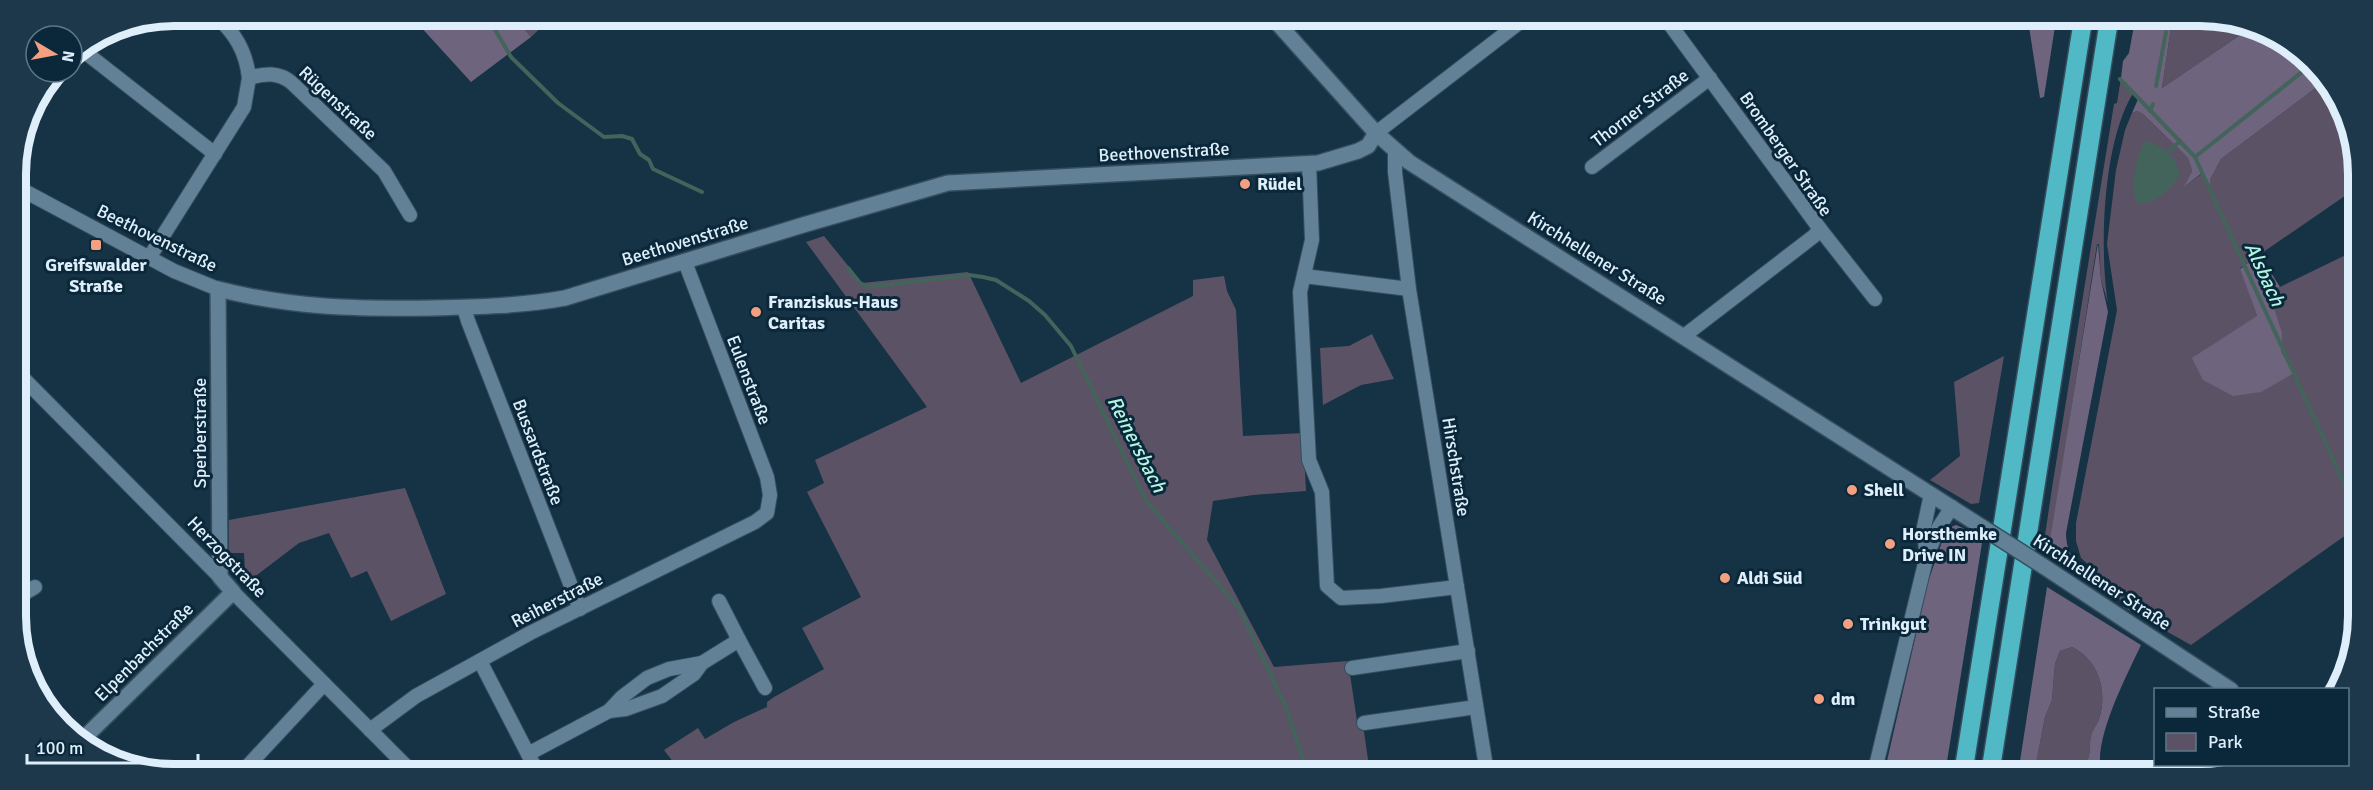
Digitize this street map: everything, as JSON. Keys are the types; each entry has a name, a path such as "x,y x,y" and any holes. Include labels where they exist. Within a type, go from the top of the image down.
{"highway":[{"path":"1965,764 2082,26"},
{"path":"1992,764 2108,26"}],"street":[{"path":"149,258 244,107 249,78 241,46 226,26"},
{"name":"Kirchhellener Straße","path":"1280,26 1376,133 1434,179 1952,507 2228,688"},
{"path":"1376,133 1515,26"},
{"name":"Bromberger Straße","path":"1671,26 1820,229 1684,336"},
{"path":"87,53 215,154"},
{"name":"Rügenstraße","path":"249,78 259,75 277,75 283,76 292,83 384,171 410,215"},
{"name":"Thorner Straße","path":"1592,167 1710,78"},
{"name":"Beethovenstraße","path":"26,192 149,258 218,289 271,301 325,308 464,308 503,306 565,298 948,183 1326,162 1368,146 1376,133"},
{"name":"Hirschstraße","path":"1395,150 1395,172 1409,289 1485,764"},
{"path":"1309,163 1312,240 1300,292 1309,460 1322,492 1327,586 1341,598 1457,587"},
{"path":"1820,229 1875,299"},
{"name":"Eulenstraße","path":"685,262 767,477 770,495 767,513"},
{"path":"1304,276 1409,289"},
{"name":"Sperberstraße","path":"218,289 220,577"},
{"name":"Bussardstraße","path":"464,308 580,609"},
{"name":"Herzogstraße","path":"26,381 404,764"},
{"path":"1927,555 1924,527 1931,494"},
{"path":"1876,764 1927,555 1952,507"},
{"name":"Reiherstraße","path":"370,730 403,704 480,661 755,522 767,513"},
{"path":"26,592 35,587"},
{"name":"Elpenbachstraße","path":"86,736 233,592"},
{"path":"719,601 765,688"},
{"path":"528,754 609,711 622,697 647,678 669,669 702,663 739,640"},
{"path":"1352,668 1468,651"},
{"path":"480,661 533,764"},
{"path":"609,711 626,709 662,696 694,674 702,663"},
{"path":"250,764 324,684"},
{"path":"1364,723 1476,707"}],"green space":[{"path":"522,26 543,26 531,37"},
{"path":"2171,26 2219,27 2243,33 2162,88"},
{"path":"2121,78 2134,92 2124,112 2116,137 2106,195 2104,254 2108,303 2101,280 2099,244 2097,244 2049,554 2043,549 2052,488 2114,104 2117,103"},
{"path":"2319,86 2328,99 2345,144 2348,194 2240,268 2257,316 2280,352 2282,344 2270,296 2271,290 2348,254 2348,534 2191,645 2123,607 2115,589 2081,558 2076,541 2076,523 2117,310 2107,244 2116,170 2125,130 2132,113 2137,111 2143,114 2188,158 2192,171 2185,186 2203,173 2210,188 2210,180 2221,159"},
{"path":"824,236 862,283 968,272 1021,383 1193,296 1193,280 1224,276 1227,291 1236,310 1243,436 1303,433 1306,491 1213,501 1207,540 1274,667 1348,661 1357,721 1363,725 1369,764 675,764 664,750 698,728 705,739 734,722 767,707 767,702 774,697 824,669 802,628 861,597 807,492 824,483 815,460 927,407 806,242"},
{"path":"1372,334 1394,379 1361,385 1323,405 1320,348 1349,346"},
{"path":"2004,356 1979,503 1971,504 1930,480 1960,456 1954,382"},
{"path":"405,488 446,594 391,621 367,571 351,578 329,533 299,543 253,578 245,571 244,553 229,553 229,520"},
{"path":"2072,647 2089,660 2095,668 2102,688 2102,709 2090,739 2088,759 2081,764 2036,764 2045,717 2052,700 2055,664 2060,651"}],"shaded area":[{"path":"420,26 522,26 531,37 471,82"},
{"path":"2029,26 2055,26 2044,97 2040,98"},
{"path":"2134,26 2171,26 2162,88 2243,33 2274,45 2290,56 2319,86 2221,159 2210,180 2210,191 2202,173 2184,187 2192,171 2188,158 2143,114 2137,111 2132,113 2139,97 2121,78 2123,61 2129,53"},
{"path":"2145,141 2157,145 2172,157 2180,175 2156,199 2137,203 2134,190 2135,172"},
{"path":"2098,243 2101,280 2108,312 2066,533 2067,544 2074,560 2100,584 2107,595 2048,553"},
{"path":"2259,254 2280,287 2274,287 2270,296 2282,333 2281,352 2294,373 2261,392 2233,396 2203,380 2192,358 2257,316 2240,269"},
{"path":"1956,525 1963,528 1982,543 1947,764 1886,764 1928,582 1944,536 1951,527"},
{"path":"2047,587 2141,645 2112,709 2101,745 2100,764 2081,764 2088,759 2092,732 2102,709 2102,688 2095,668 2089,660 2072,647 2060,651 2055,664 2052,700 2045,717 2036,764 2020,764"}],"waterway":[{"name":"Reinersbach","path":"493,26 511,57 558,103 604,137 622,136 632,139 640,154 649,160 653,169 702,192"},
{"path":"2156,86 2166,32"},
{"path":"2195,157 2305,70"},
{"name":"Alsbach","path":"2120,79 2195,157 2348,492"},
{"name":"Alsbach","path":"2150,111 2153,104"},
{"path":"2167,153 2180,141"},
{"name":"Reinersbach","path":"848,268 860,283 868,287 969,275 996,280 1029,301 1045,315 1071,346 1146,501 1239,608 1286,707 1304,764"}],"place":[{"name":"Rüdel","path":"1245,184"},
{"name":"Greifswalder Straße","path":"96,245"},
{"name":"Franziskus-Haus Caritas","path":"756,312"},
{"name":"Shell","path":"1852,490"},
{"name":"Horsthemke Drive IN","path":"1890,544"},
{"name":"Aldi Süd","path":"1725,578"},
{"name":"Trinkgut","path":"1848,624"},
{"name":"dm","path":"1819,699"}]}
